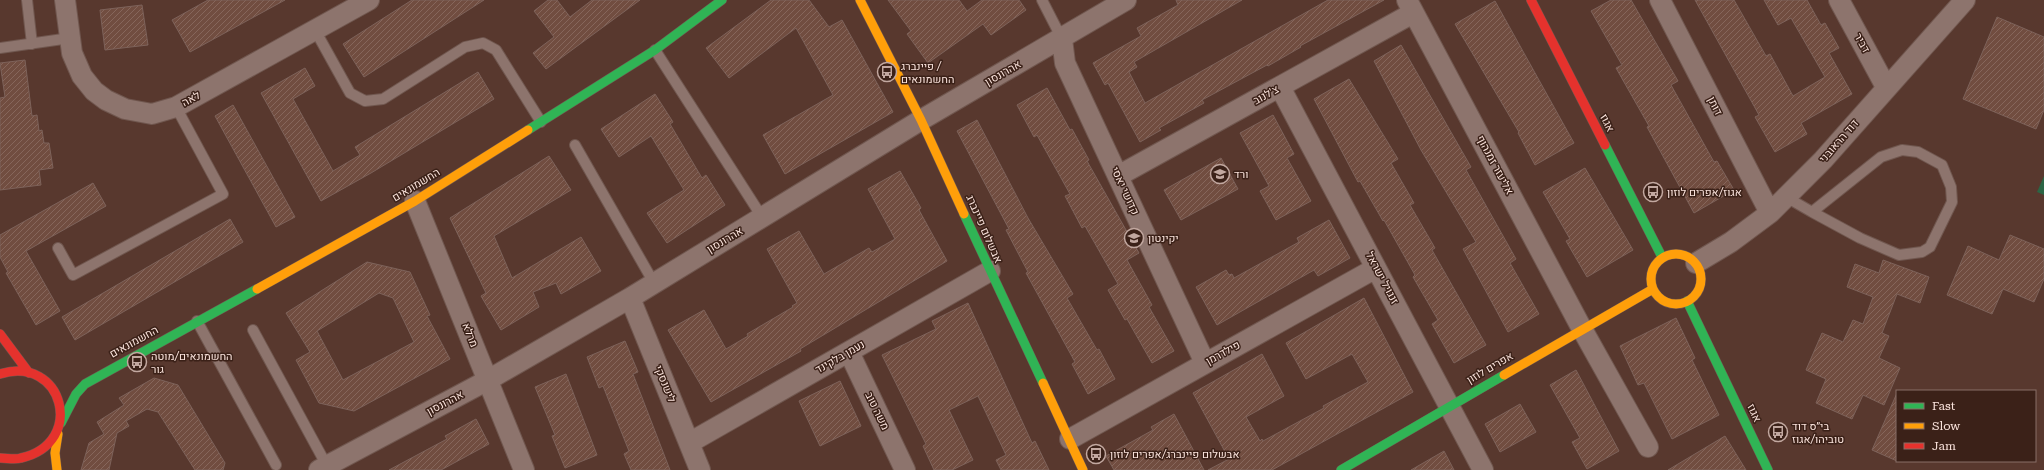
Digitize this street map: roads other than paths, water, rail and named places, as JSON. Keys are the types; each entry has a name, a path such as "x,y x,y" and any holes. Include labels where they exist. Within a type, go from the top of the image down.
{"street":[{"name":"לאה","path":"65,0 72,53 82,76 94,91 106,100 125,109 152,114 176,107 315,30 349,6 368,0"},
{"name":"החשמונאים","path":"61,423 76,394 85,384 415,201 655,50 722,0"},
{"name":"אבשלום פיינברג","path":"860,0 922,120 990,271 1070,439 1083,470"},
{"name":"אהרונסון","path":"323,468 488,380 630,298 922,120 1126,0"},
{"name":"אגוז","path":"1531,0 1662,258"},
{"name":"דותן","path":"1660,0 1770,213"},
{"name":"דביר","path":"1839,0 1886,87"},
{"name":"דוד הראובני","path":"1696,263 1731,242 1770,213 1823,160 1886,87 1965,0"},
{"name":"צ'לנוב","path":"1118,176 1280,87 1410,6"},
{"name":"אליעזר זמנהוף","path":"1410,6 1582,329 1648,447"},
{"name":"קדושי יאסי","path":"1062,38 1065,64 1205,363"},
{"name":"זנגויל ישראל","path":"1280,87 1483,470"},
{"name":"מרלא","path":"415,201 524,470"},
{"path":"1676,253 1684,255 1696,263 1700,270 1700,284 1693,297 1687,301 1676,304 1665,301 1653,289 1651,278 1652,272 1658,261 1662,258 1676,253"},
{"name":"פילדרמן","path":"1070,439 1376,268"},
{"name":"נעמן בלקינד","path":"689,443 990,271"},
{"name":"אפרים לוזון","path":"1341,470 1653,289"},
{"name":"לישנסקי","path":"630,298 700,470"},
{"name":"אגוז","path":"1687,301 1768,470"},
{"path":"0,334 29,373"},
{"name":"משה טוב","path":"849,352 905,470"},
{"name":"החשמונאים","path":"78,380 110,369"},
{"path":"0,374 13,371 29,373 61,382"},
{"path":"40,377 48,384 56,395 62,412 55,453 57,470"},
{"path":"0,459 14,462 35,458 47,450 58,434"},
{"path":"0,459 13,469"}],"lane":[{"path":"27,0 32,44"},
{"path":"1042,0 1062,38"},
{"path":"315,30 350,93 365,102 383,99 465,47 483,43 496,50 541,122"},
{"path":"0,48 70,38"},
{"path":"655,50 762,217"},
{"path":"58,248 73,275 223,194 176,107"},
{"path":"575,144 654,283"},
{"path":"1786,197 1812,212 1860,238 1899,256 1922,252 1930,247 1952,202 1951,187 1942,165 1918,152 1902,150 1881,157 1812,212"},
{"path":"197,321 276,465"},
{"path":"253,330 323,468"}],"place":[{"name":"פיינברג / החשמונאים","path":"887,72"},
{"name":"ורד","path":"1220,174"},
{"name":"אגוז/אפרים לוזון","path":"1653,192"},
{"name":"יקינטון","path":"1134,238"},
{"name":"החשמונאים/מוטה גור","path":"137,362"},
{"name":"בי״ס דוד טוביהו/אגוז","path":"1778,432"},
{"name":"אבשלום פיינברג/אפרים לוזון","path":"1096,454"}]}
